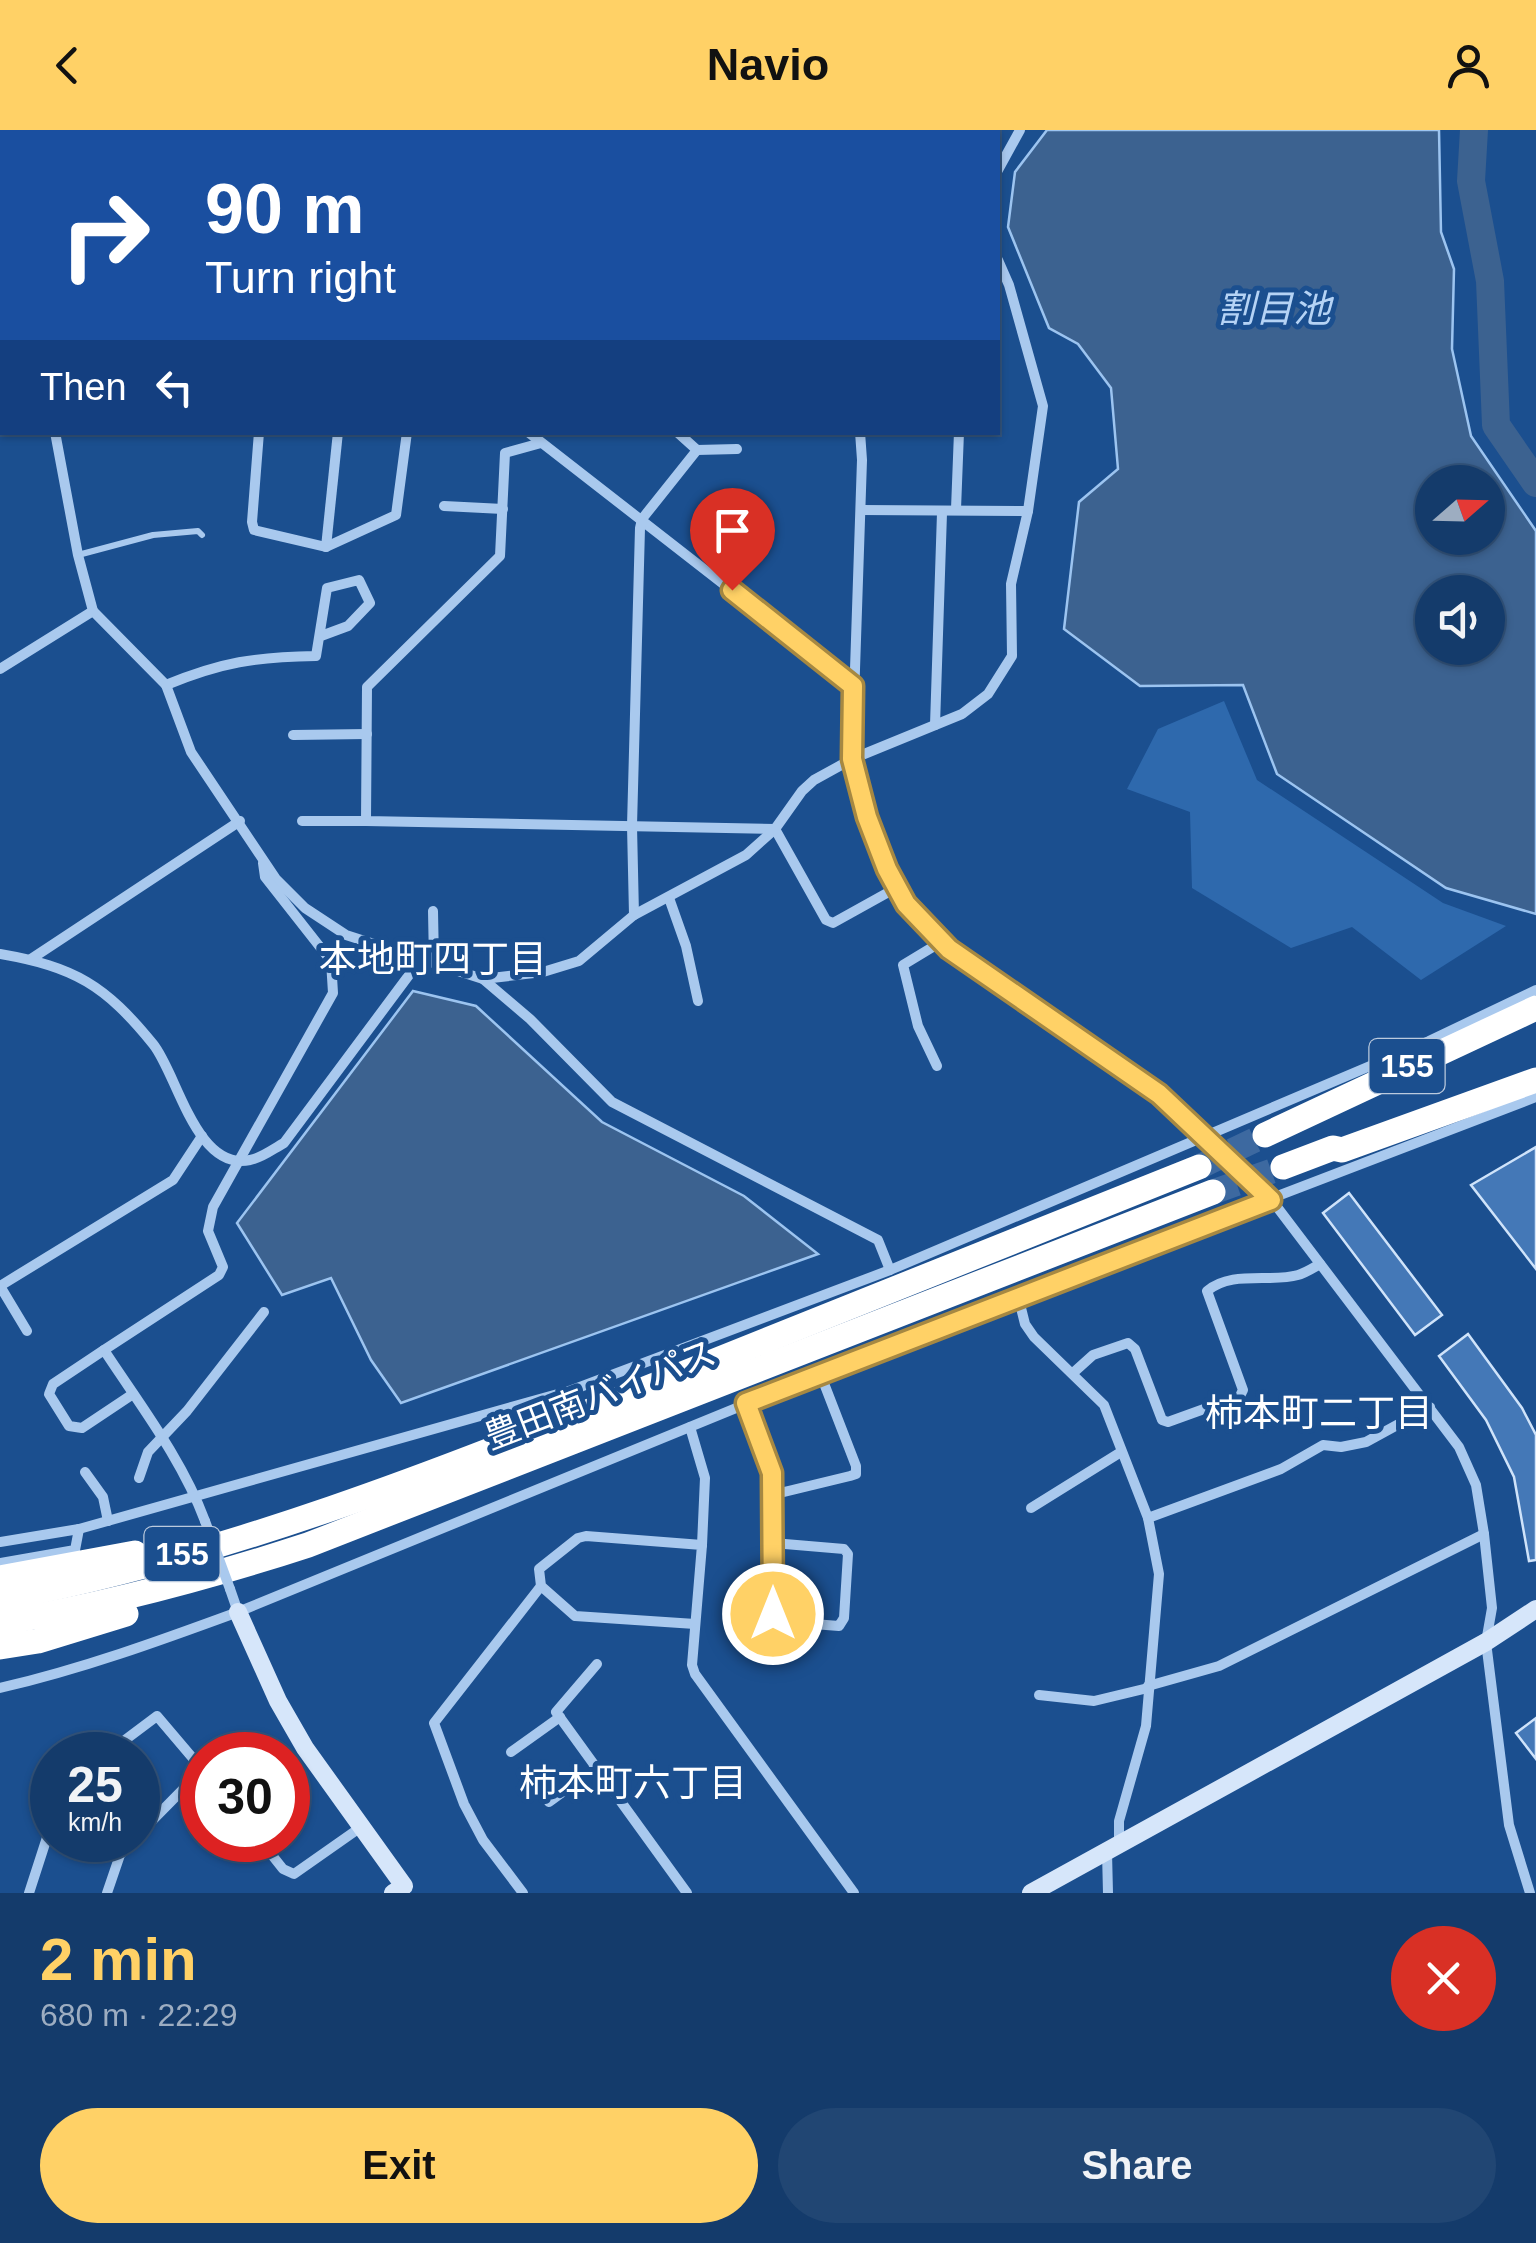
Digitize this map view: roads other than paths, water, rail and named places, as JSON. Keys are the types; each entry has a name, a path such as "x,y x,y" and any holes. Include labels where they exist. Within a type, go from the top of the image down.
{"highway":[{"name":"155","path":"1273,1132 1536,1008"},
{"name":"155","path":"1284,1166 1333,1148 1342,1150 1536,1080"},
{"name":"豊田南バイパス","path":"0,1599 79,1584 360,1498 531,1435 1199,1167"},
{"name":"豊田南バイパス","path":"0,1624 101,1604 308,1545 1213,1192"},
{"name":"155","path":"0,1578 148,1550 336,1494 360,1498"},
{"name":"155","path":"0,1647 38,1641 205,1590 308,1545"}],"street":[{"path":"1002,150 1020,130"},
{"path":"484,979 543,972 578,961 634,915 746,855 775,829 802,790 852,759 962,714 988,694 1012,656 1011,584 1028,511 1044,406 1000,265"},
{"path":"56,435 78,555 93,611 166,685 191,752 240,821 263,862 286,890 327,925 364,943 484,979 530,1019 612,1102 878,1240 890,1270"},
{"path":"259,435 254,530 326,547 396,515 406,435"},
{"path":"326,547 338,435"},
{"path":"531,435 853,686"},
{"path":"680,435 697,450 737,449"},
{"path":"860,435 852,759 867,817 896,888 941,942 1159,1094 1207,1136 1271,1200 1460,1447 1476,1485 1484,1534 1492,1608 1486,1642 1509,1825 1530,1893"},
{"path":"956,509 959,435"},
{"path":"366,821 368,687 500,556 506,453 541,444"},
{"path":"634,915 632,826 642,520 697,450"},
{"path":"444,506 502,508"},
{"path":"860,510 1028,511"},
{"path":"935,725 942,513"},
{"path":"166,685 215,665 316,656 327,588 359,580 370,603 348,626 322,636"},
{"path":"0,670 93,611"},
{"path":"293,734 366,734"},
{"path":"31,959 240,821"},
{"path":"302,821 775,829"},
{"path":"775,829 826,920 832,924 896,888"},
{"path":"133,1394 82,1428 69,1426 48,1394 52,1384 219,1275 223,1267 208,1231 212,1208 328,1003 334,984 331,961 265,878 263,862"},
{"path":"669,898 686,946 698,1001"},
{"path":"434,911 434,962"},
{"path":"937,1066 918,1026 903,965 941,942"},
{"path":"0,954 72,971 116,1002 161,1054 184,1108 202,1136 225,1157 238,1161 250,1160 284,1143 421,959"},
{"path":"0,1542 79,1529 537,1402 890,1270 1429,1042 1536,990"},
{"path":"0,1688 111,1658 238,1612 820,1373 1536,1097"},
{"path":"27,1331 0,1286 173,1180 202,1136"},
{"path":"1073,1373 1093,1355 1128,1343 1135,1348 1162,1420 1168,1422 1240,1396 1242,1390 1207,1291 1214,1285 1238,1279 1296,1276 1320,1264"},
{"path":"1018,1296 1025,1324 1034,1337 1104,1405 1148,1518 1160,1574 1146,1726 1119,1820 1108,1893"},
{"path":"138,1478 148,1452 187,1411 264,1312"},
{"path":"104,1350 196,1496 238,1612 278,1701 305,1748 402,1891"},
{"path":"774,1490 784,1492 856,1474 820,1373"},
{"path":"746,1403 768,1461 774,1490 773,1543 775,1621 839,1626 844,1618 848,1554 844,1549 773,1543"},
{"path":"1148,1518 1281,1469 1323,1445 1341,1447 1366,1442 1430,1407"},
{"path":"690,1427 706,1478 692,1665 695,1674 854,1893"},
{"path":"1031,1508 1121,1452"},
{"path":"85,1472 103,1497 108,1521"},
{"path":"0,1563 75,1550 79,1529"},
{"path":"1039,1695 1094,1701 1219,1666 1484,1534"},
{"path":"696,1624 575,1616 541,1586 539,1569 578,1538 702,1544"},
{"path":"523,1893 470,1816 434,1723 541,1586"},
{"path":"1031,1893 1486,1642 1536,1608"},
{"path":"597,1664 556,1712 688,1893"},
{"path":"136,1732 157,1716 180,1743"},
{"path":"511,1752 560,1717"},
{"path":"550,1802 596,1767"},
{"path":"160,1812 180,1791"},
{"path":"279,1862 294,1874 361,1827"},
{"path":"28,1893 38,1862"},
{"path":"106,1893 117,1862"}],"lane":[{"path":"78,555 153,535 198,531 202,535"}],"water":[{"name":"割目池","path":"1047,130 1439,130 1441,232 1454,269 1452,349 1471,436 1491,465 1415,465 1415,555 1505,555 1505,486 1536,531 1536,914 1446,888 1277,774 1243,685 1140,686 1064,629 1079,502 1118,469 1111,388 1078,344 1049,328 1008,227 1015,172"},
{"path":"413,991 476,1006 602,1122 744,1196 818,1254 401,1403 371,1360 331,1278 282,1295 237,1223"}],"waterway":[{"name":"割目池","path":"1474,130 1471,181 1490,281 1496,425 1536,483"}],"tunnel":[{"path":"1199,1167 1265,1135"},
{"path":"1213,1192 1283,1167"}],"district":[{"name":"本地町四丁目","path":"433,959"},
{"name":"柿本町二丁目","path":"1319,1413"},
{"name":"柿本町六丁目","path":"633,1783"}]}
